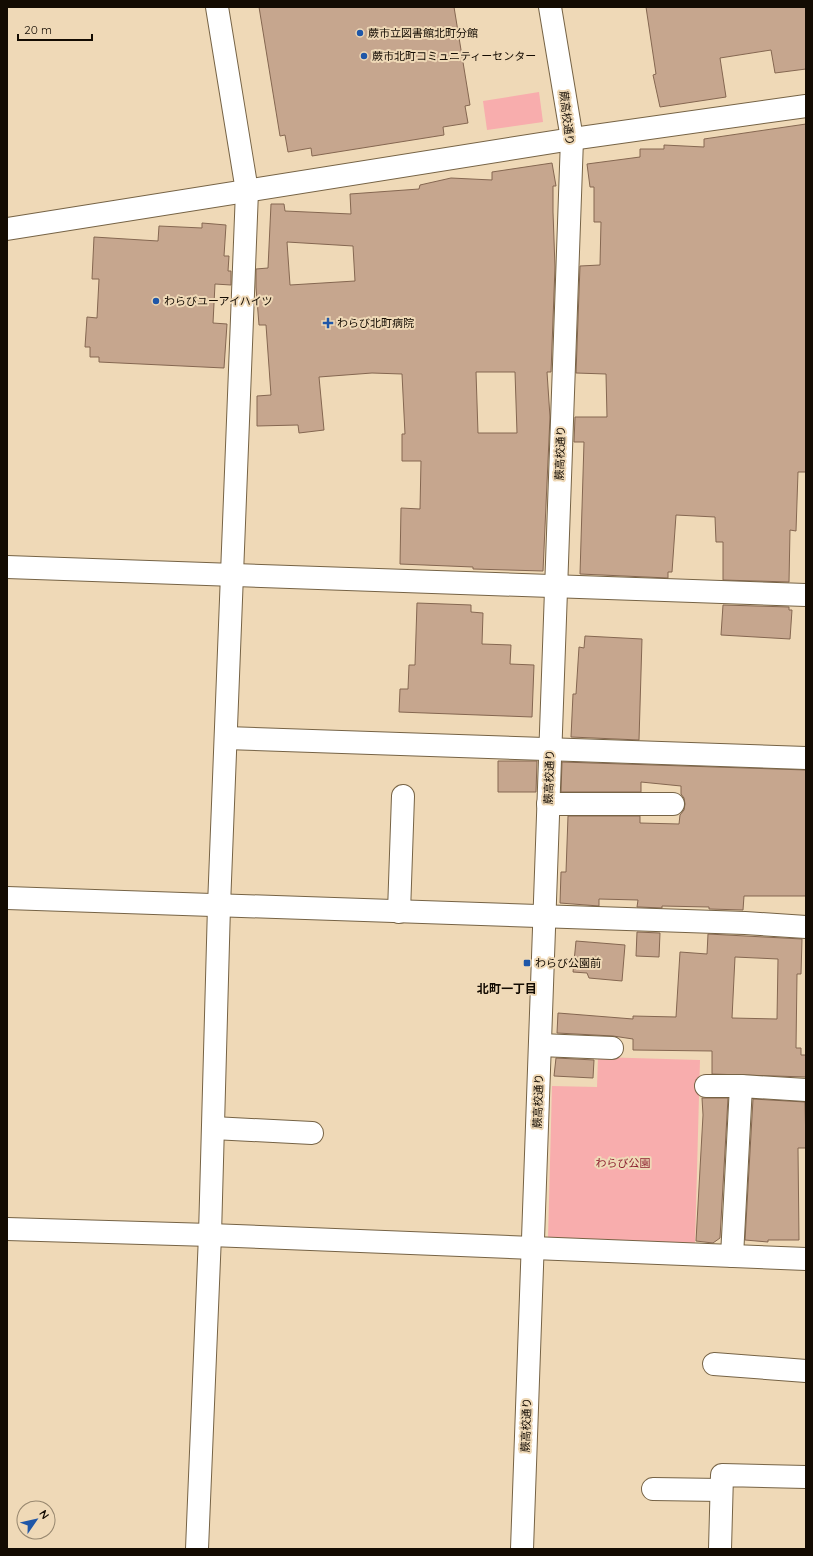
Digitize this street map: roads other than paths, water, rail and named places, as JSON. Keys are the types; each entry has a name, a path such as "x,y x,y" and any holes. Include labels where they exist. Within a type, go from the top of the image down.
{"street":[{"path":"197,1549 210,1235 219,906 247,191 217,7"},
{"name":"蕨高校通り","path":"522,1549 572,140 550,7"},
{"path":"7,229 572,140 806,106"},
{"path":"7,567 806,595"},
{"path":"226,738 806,758"},
{"path":"399,912 403,796"},
{"path":"548,804 673,804"},
{"path":"7,898 737,923 806,927"},
{"path":"540,1045 612,1048"},
{"path":"706,1086 741,1086 806,1090"},
{"path":"732,1256 741,1086"},
{"path":"213,1128 312,1133"},
{"path":"7,1229 210,1235 806,1259"},
{"path":"714,1364 806,1372"},
{"path":"720,1549 722,1475 806,1478"},
{"path":"653,1489 721,1490"}],"place":[{"name":"蕨市立図書館北町分館","path":"360,33"},
{"name":"蕨市北町コミュニティーセンター","path":"364,56"},
{"name":"わらびユーアイハイツ","path":"156,301"},
{"name":"わらび北町病院","path":"328,323"},
{"name":"わらび公園前","path":"527,963"}],"district":[{"name":"北町一丁目","path":"507,988"}],"park label":[{"name":"わらび公園","path":"623,1163"}]}
